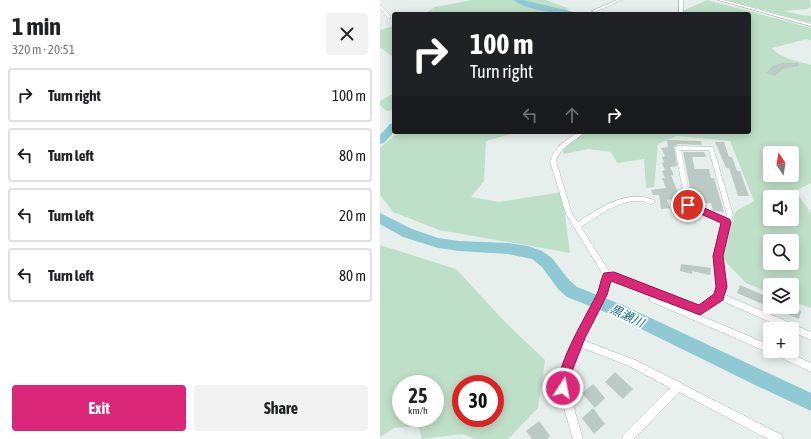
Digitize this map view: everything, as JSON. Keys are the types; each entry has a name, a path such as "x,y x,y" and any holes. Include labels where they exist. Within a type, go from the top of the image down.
{"street":[{"path":"594,11 620,0"},
{"path":"681,0 681,12"},
{"path":"720,0 811,25"},
{"path":"380,5 389,17"},
{"path":"578,439 563,388 563,379 579,339 602,295 607,278 569,214 553,161 554,154 564,144 579,134"},
{"path":"607,278 614,276 700,310 719,296 722,287 718,256 726,222 730,215 711,148 678,148 688,205 726,222"},
{"path":"577,226 610,206 620,202 642,199 652,202"},
{"path":"653,291 653,299 763,346"},
{"path":"719,296 811,336"},
{"path":"579,339 678,386 778,439"},
{"path":"790,358 811,368"},
{"path":"627,439 678,386"}],"green space":[{"path":"472,0 546,0 567,8 569,12 427,12 435,7"},
{"path":"707,0 811,28 811,41 807,39 772,48 780,55 811,65 811,183 797,190 763,190 763,226 799,226 799,196 811,213 811,308 799,304 799,278 763,278 763,290 746,283 722,258 725,238 736,211 754,201 730,141 677,136 658,144 654,187 646,188 644,159 617,163 611,152 588,149 564,154 558,145 576,134 751,134 751,12 680,12"},
{"path":"726,0 810,0 811,7 807,9 784,11 811,16 811,23"},
{"path":"392,27 392,56 380,47 380,30"},
{"path":"392,94 392,110 386,111 380,105 380,101"},
{"path":"396,134 511,134 486,141 484,181 471,197 499,202 562,192 570,253 439,230 393,212 380,195 380,148"},
{"path":"380,245 456,269 506,323 545,360 538,408 508,439 476,439 462,434 422,439 418,427 444,427 444,375 392,375 392,427 406,427 394,428 380,437"}],"building":[{"path":"783,63 799,63 799,66 783,69 775,76 766,73 773,66"},
{"path":"667,140 701,141 702,145 678,144 674,147 677,166 670,167 674,175 671,175 680,198 667,200 670,208 661,209 659,195 653,195 651,190 666,188 662,178 665,178 662,171 665,170 662,163 664,162 662,157 665,156 661,148 668,147"},
{"path":"715,142 724,142 729,157 732,157 737,171 740,171 749,196 738,196 729,168 726,168"},
{"path":"683,152 704,152 706,157 692,157 695,169 709,169 711,178 714,178 724,212 713,211 711,203 693,203"},
{"path":"681,264 711,268 710,275 692,271 692,274 680,271"},
{"path":"740,285 763,295 763,304 737,293"},
{"path":"799,310 801,311 799,319 788,314 799,314"},
{"path":"615,372 633,389 623,399 605,382"},
{"path":"593,384 605,398 595,408 582,393"},
{"path":"593,408 605,424 594,434 582,418"},
{"path":"539,421 550,436 547,439 532,439 526,431"}],"waterway":[{"name":"黒瀬川","path":"517,0 530,5 562,12"},
{"name":"黒瀬川","path":"380,141 392,128"},
{"name":"黒瀬川","path":"380,218 408,233 438,243 459,246 508,248 537,255 547,262 563,285 572,292 620,311 811,402"}],"route":[{"path":"563,388 563,379 580,336 602,295 608,276 614,276 700,310 719,296 722,287 718,256 726,222 688,205"}]}
